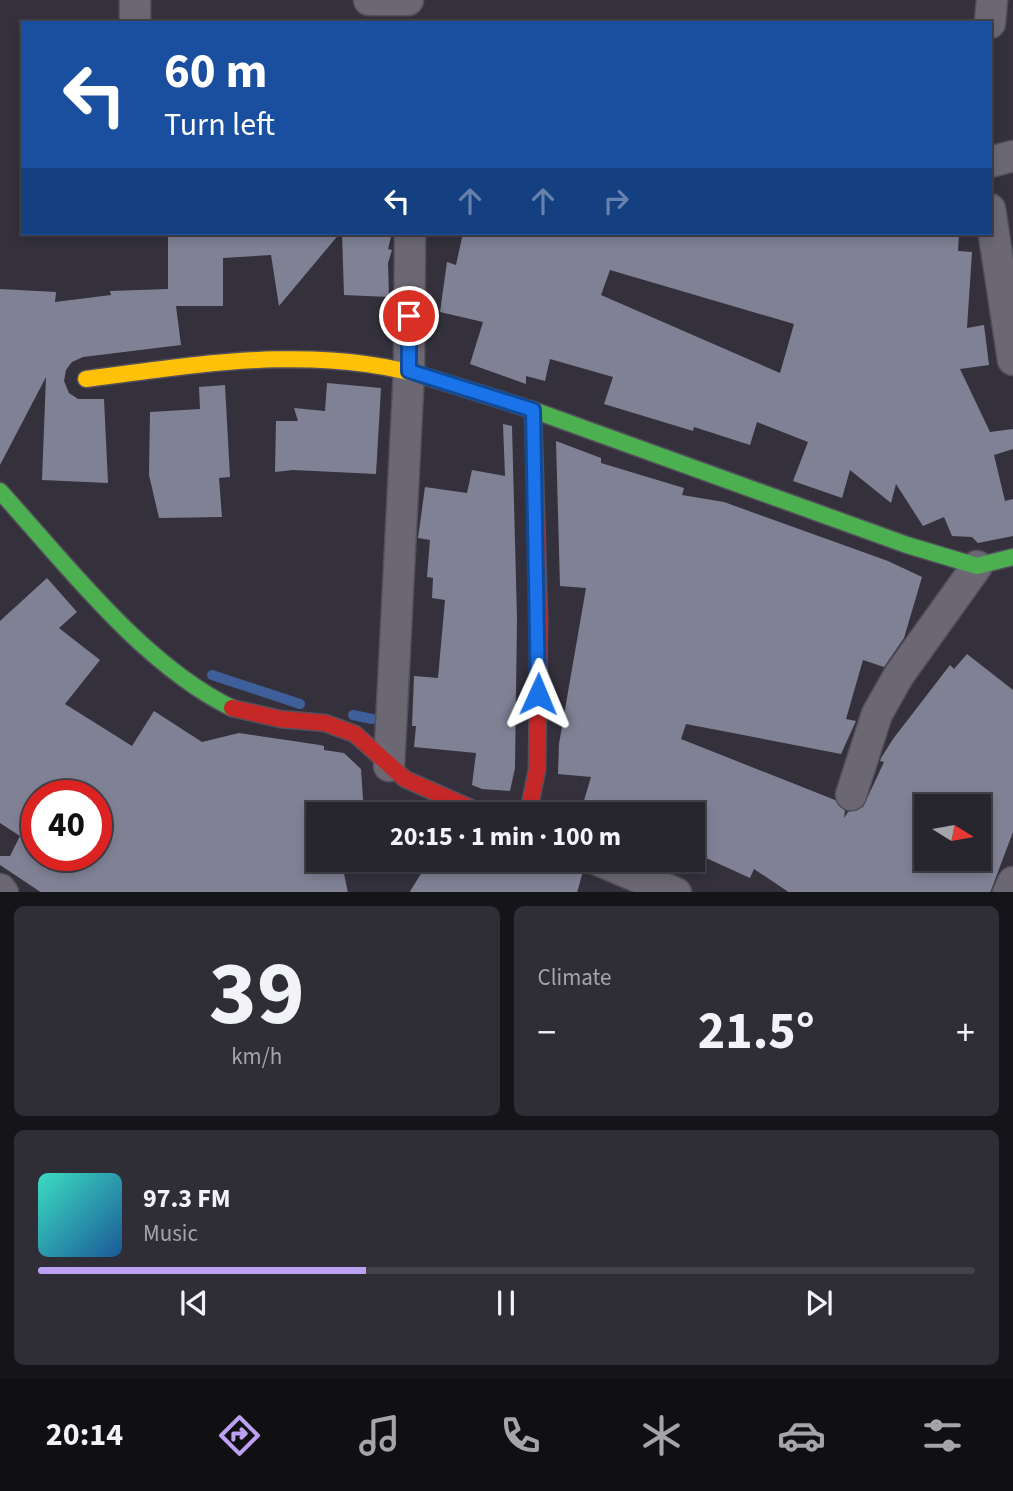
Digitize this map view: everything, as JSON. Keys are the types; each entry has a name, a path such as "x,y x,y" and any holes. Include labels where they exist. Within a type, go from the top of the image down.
{"street":[{"path":"135,0 135,21"},
{"path":"990,21 992,0"},
{"path":"992,161 1013,156"},
{"path":"992,222 1013,360"},
{"path":"389,766 409,371 410,235"},
{"path":"86,379 227,361 296,358 356,362 409,371 533,410 907,545 977,566 1013,557"},
{"path":"530,802 537,770 539,619 533,410"},
{"path":"0,491 113,616 174,670 230,707 280,719 325,723 355,734 389,766 419,787 455,802"},
{"path":"851,795 877,714 899,675 977,566"},
{"path":"627,872 676,892"},
{"path":"1008,892 1013,882"}],"building":[{"path":"168,235 338,235 279,306 271,255 223,258 223,306 176,306 181,345 83,357 72,362 66,370 64,381 69,393 78,399 104,399 108,483 42,480 46,377 0,465 0,289 56,292 55,302 111,295 110,291 168,289"},
{"path":"342,235 392,235 388,249 392,250 388,263 389,297 344,295"},
{"path":"463,235 959,235 958,251 972,252 967,328 984,325 989,365 960,369 990,432 1013,429 1013,449 994,455 1005,501 1013,499 1013,536 978,543 972,537 952,536 944,517 923,526 896,484 891,503 850,470 842,498 793,481 808,442 757,422 750,445 694,427 693,431 604,404 613,377 550,359 545,381 526,376 526,384 470,364 483,322 440,312 447,262 456,265","holes":["610,270 794,324 780,373 601,295"]},
{"path":"327,383 381,388 376,474 293,470 275,472 276,421 298,421 294,408 325,411"},
{"path":"225,385 230,477 219,478 222,517 159,518 149,475 150,412 200,409 199,387"},
{"path":"503,424 512,426 517,619 515,768 510,791 482,789 472,785 476,753 414,747 416,726 412,726 414,676 438,678 445,600 432,598 433,578 427,577 430,540 418,538 425,487 467,493 472,470 505,476"},
{"path":"556,441 601,458 601,463 684,488 682,495 724,502 888,561 922,577 904,638 884,667 863,660 846,719 856,721 841,754 686,724 681,739 835,800 845,811 844,818 848,812 863,807 884,762 880,761 881,758 893,739 950,665 954,669 967,654 1013,690 1013,832 990,892 788,892 754,869 750,878 705,857 705,802 584,802 591,777 558,774 559,744 586,588 560,586"},
{"path":"47,578 77,612 59,628 100,660 65,704 132,746 154,711 202,742 239,733 320,745 324,746 324,750 344,753 361,769 363,802 306,802 306,872 344,872 348,892 40,892 0,865 0,856 10,856 20,836 0,823 0,621"},
{"path":"422,872 583,872 577,892 410,892"}],"waterway":[{"path":"212,675 300,704"},
{"path":"353,715 372,719"}],"traffic: fast":[{"path":"434,379 533,410 907,545 977,566 1013,557"},
{"path":"0,491 79,580 137,639 167,666 232,708"}],"traffic: slow":[{"path":"86,379 217,363 305,359 391,368 434,379"}],"traffic: jam":[{"path":"530,802 537,770 539,619 533,410"},
{"path":"232,708 280,719 325,723 355,734 405,779 457,802"}],"route":[{"path":"409,316 409,371 533,410 539,619 538,694"}]}
